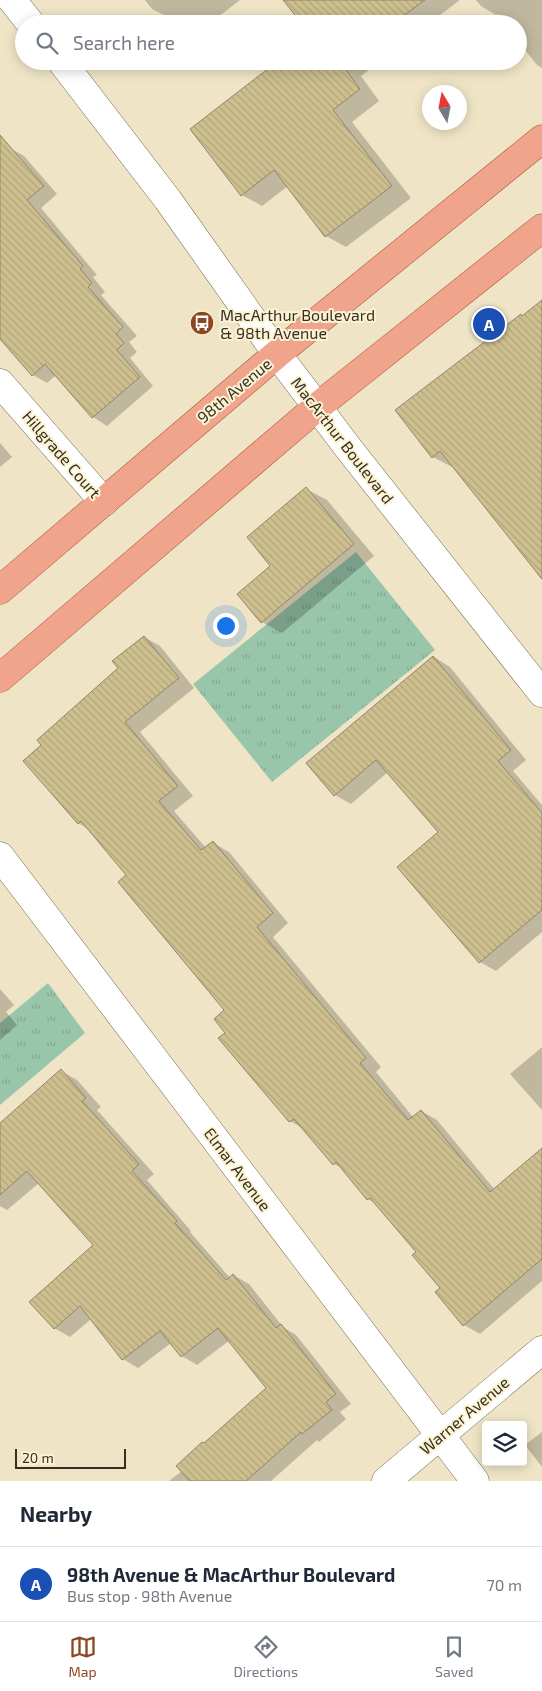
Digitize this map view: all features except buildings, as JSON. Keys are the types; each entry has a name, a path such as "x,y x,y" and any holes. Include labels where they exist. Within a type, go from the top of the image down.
{"main road":[{"name":"98th Avenue","path":"0,590 277,354 542,139"},
{"path":"0,678 317,407 542,228"}],"street":[{"path":"12,0 24,15"},
{"name":"MacArthur Boulevard","path":"68,70 168,200 277,354 317,407 542,693"},
{"name":"Hillgrade Court","path":"0,383 104,502"},
{"name":"Elmar Avenue","path":"0,856 475,1481"},
{"name":"Warner Avenue","path":"386,1481 542,1350"}],"green space":[{"path":"356,552 435,650 272,782 193,684"},
{"path":"48,983 85,1033 0,1105 0,1023"}],"place":[{"name":"MacArthur Boulevard & 98th Avenue","path":"202,323"},
{"name":"98th Avenue & MacArthur Boulevard","path":"489,324"}]}
